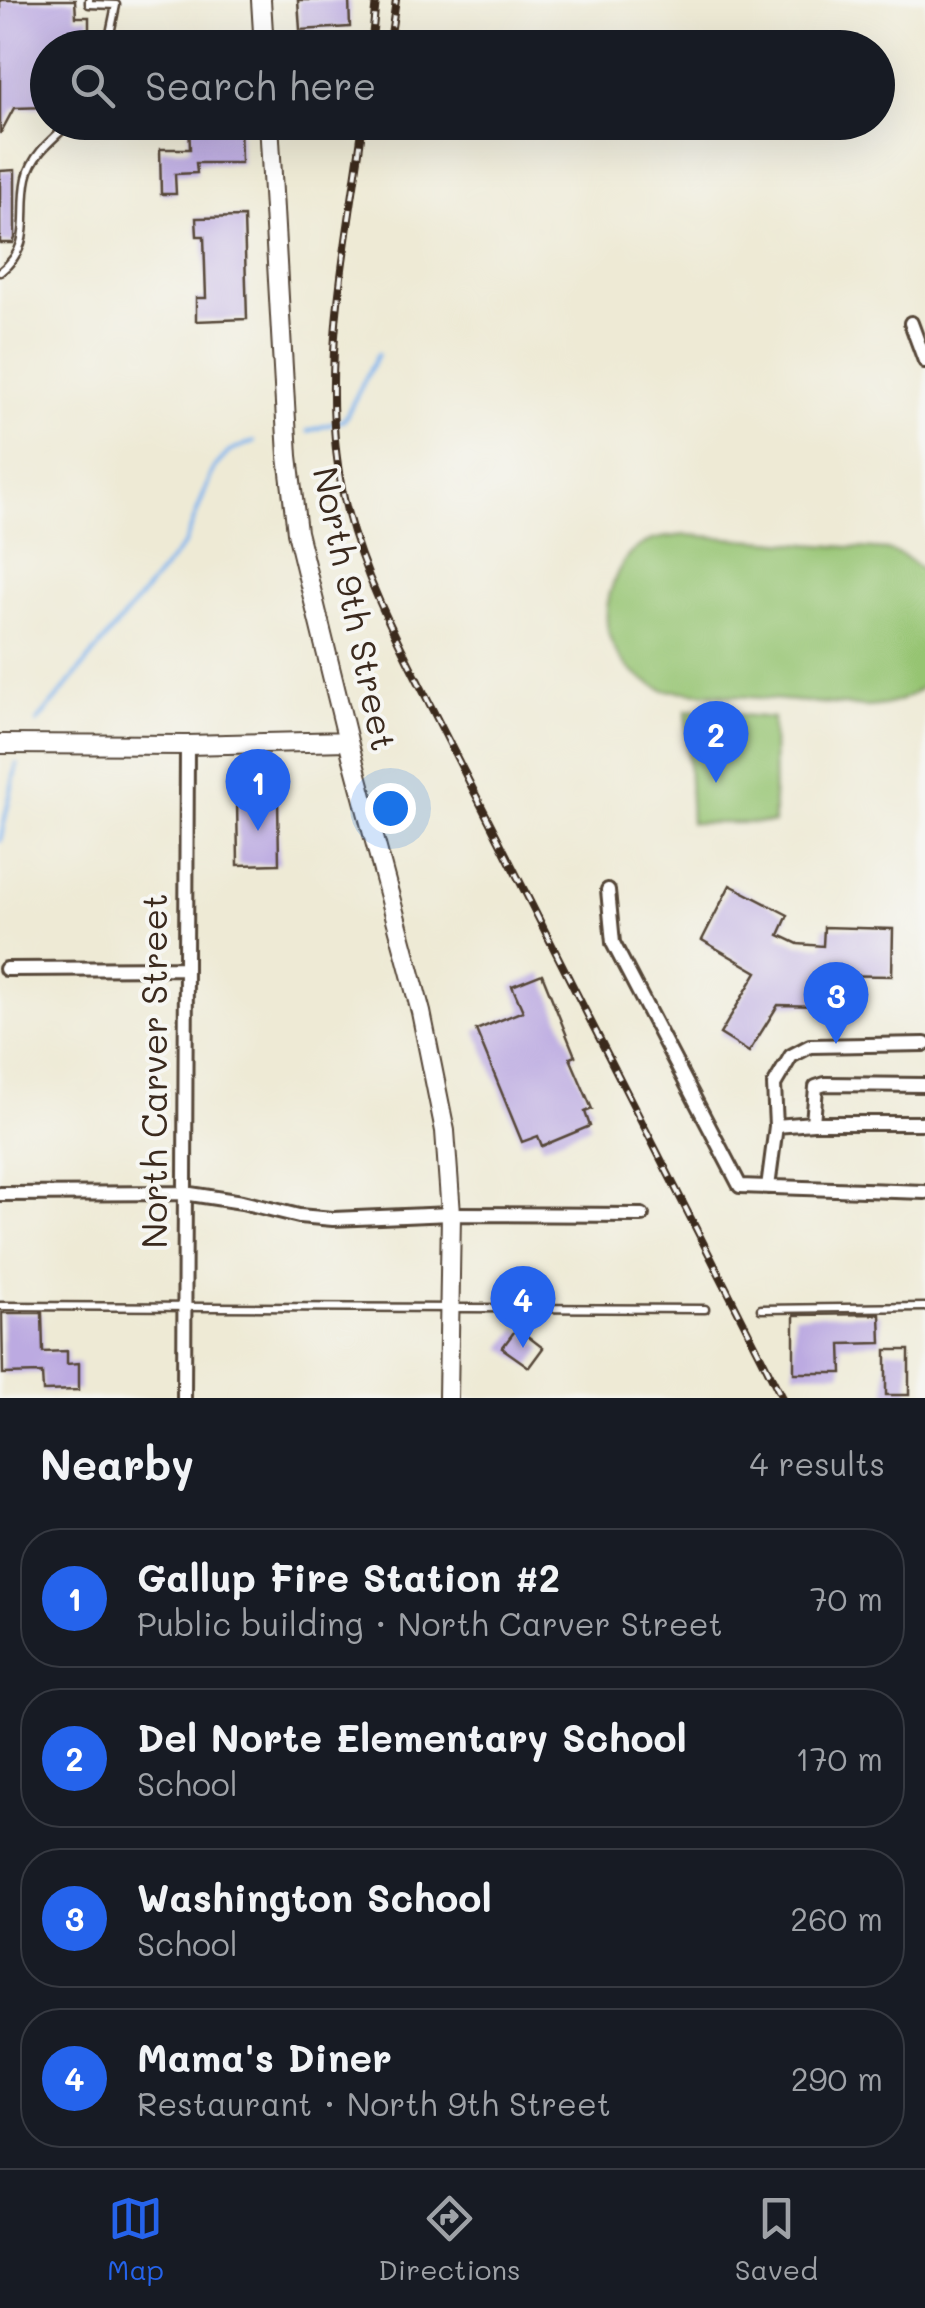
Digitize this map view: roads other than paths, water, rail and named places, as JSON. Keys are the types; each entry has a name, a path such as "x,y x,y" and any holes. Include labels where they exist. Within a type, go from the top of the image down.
{"main road":[{"path":"261,0 263,30"},
{"name":"North 9th Street","path":"269,140 288,456 295,513 348,740 421,1012 445,1131 450,1214 448,1398"},
{"path":"0,744 187,745 348,740"}],"street":[{"path":"910,323 925,361"},
{"name":"North Carver Street","path":"184,1398 187,745"},
{"path":"608,890 612,943 740,1186 925,1192"},
{"path":"6,969 186,968"},
{"path":"768,1187 776,1126 774,1085 791,1056 801,1049 844,1044 925,1044"},
{"path":"813,1123 816,1087 925,1085"},
{"path":"776,1126 925,1124"},
{"path":"0,1194 184,1193 333,1219 450,1214 642,1216"}],"lane":[{"path":"88,0 88,4 116,4 111,30"},
{"path":"0,272 15,260 24,237 27,176 37,154 52,140"},
{"path":"0,1306 706,1309"},
{"path":"761,1310 925,1306"}],"waterway":[{"path":"308,431 344,420 378,354"},
{"path":"37,722 185,543 214,468 229,452 254,441"},
{"path":"0,841 17,764"}],"railway":[{"path":"373,30 376,0"},
{"path":"392,30 396,0"},
{"path":"360,140 333,366 338,463 354,534 399,644 782,1398"}],"place":[{"name":"Del Norte Elementary School","path":"716,783"},
{"name":"Gallup Fire Station #2","path":"258,831"},
{"name":"Washington School","path":"836,1044"},
{"name":"Mama's Diner","path":"523,1348"}]}
